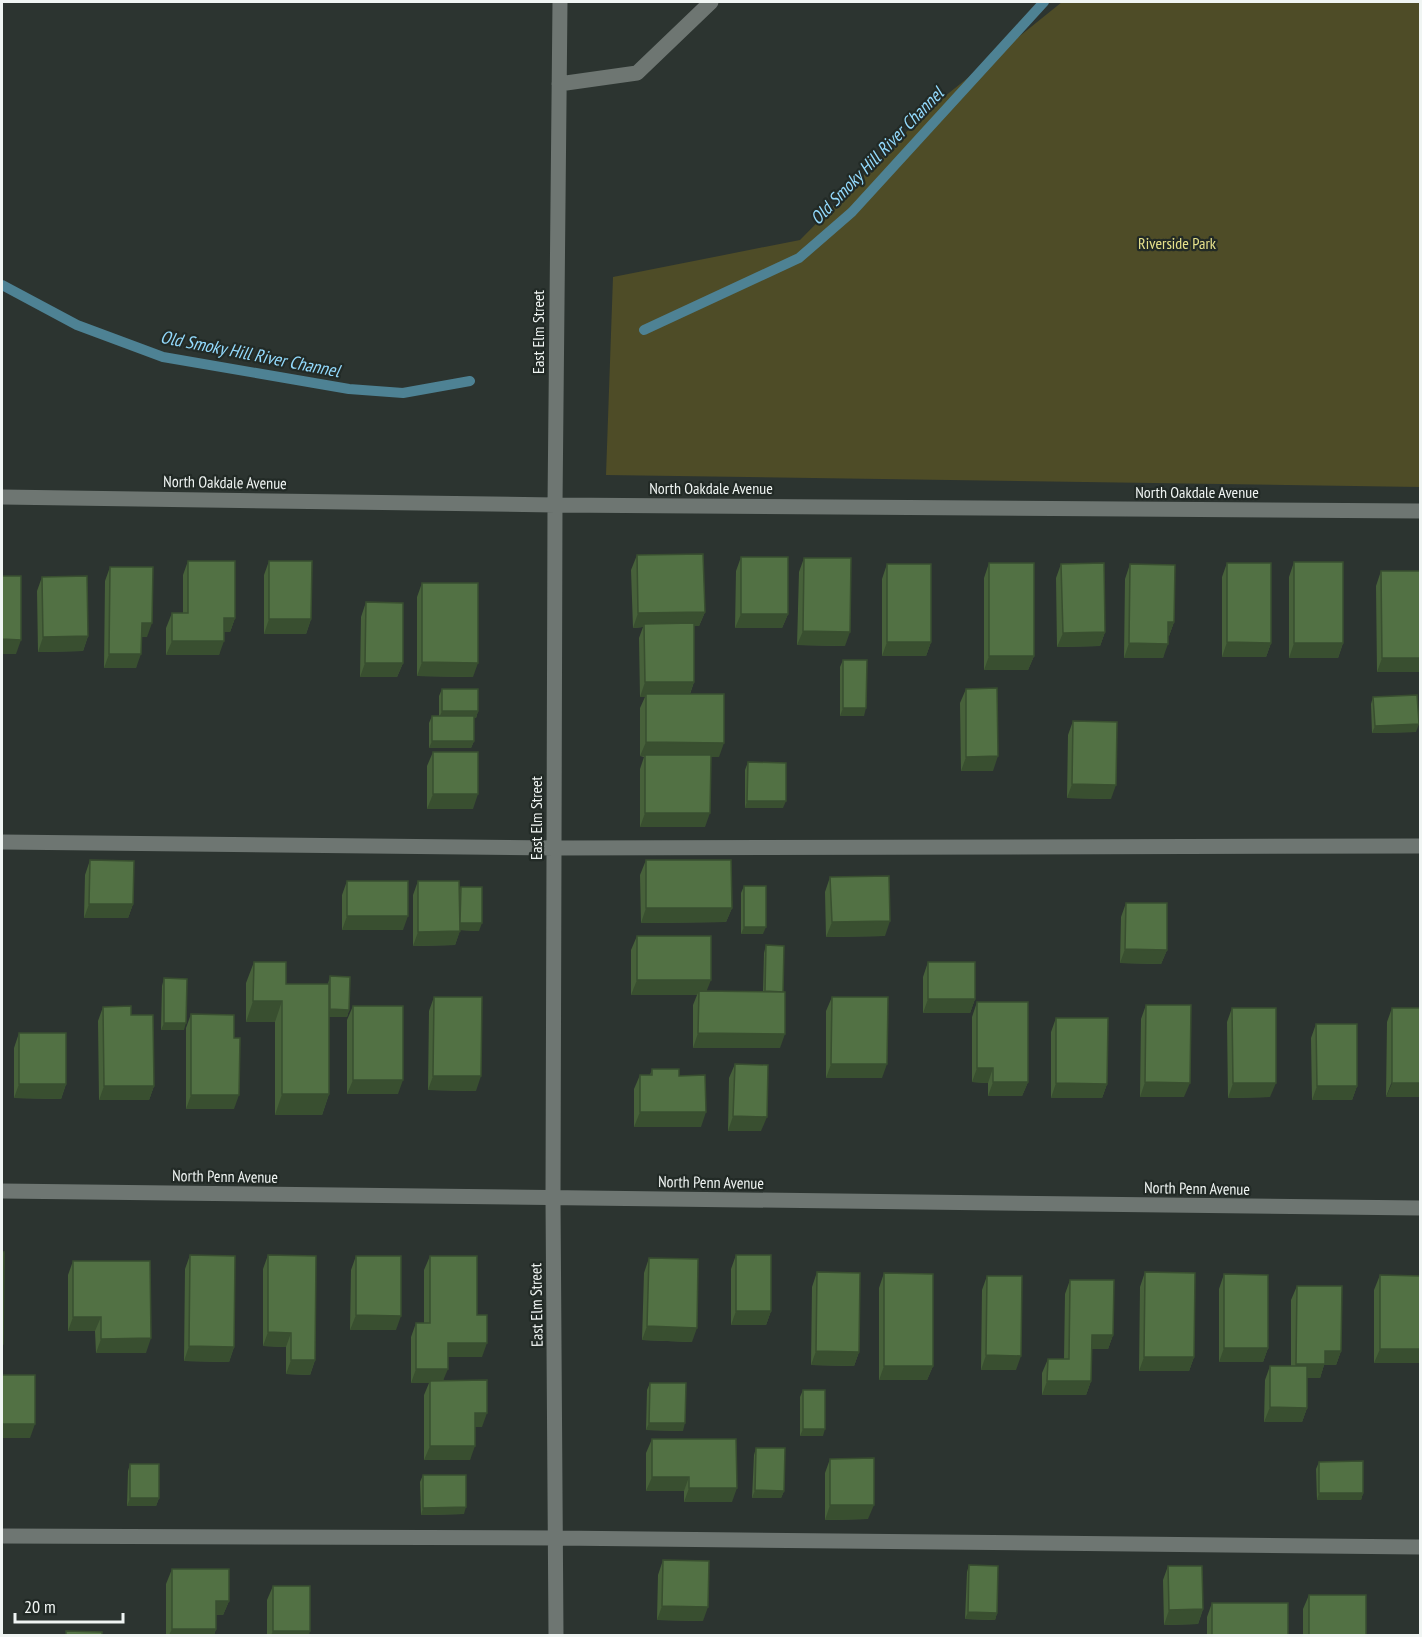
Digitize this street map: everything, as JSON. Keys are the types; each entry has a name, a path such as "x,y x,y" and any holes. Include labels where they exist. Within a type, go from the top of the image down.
{"street":[{"name":"East Elm Street","path":"556,1635 553,1199 555,505 560,2"},
{"path":"559,84 637,73 711,2"},
{"name":"North Oakdale Avenue","path":"2,496 555,505 1420,512"},
{"path":"2,842 554,848 1420,846"},
{"name":"North Penn Avenue","path":"2,1191 1420,1208"},
{"path":"2,1536 556,1538 1420,1547"}],"green space":[{"name":"Riverside Park","path":"1062,2 1420,2 1420,487 606,475 613,277 800,240 929,109"}],"building":[{"path":"703,554 705,612 638,613 637,555"},
{"path":"741,557 788,557 788,614 741,614"},
{"path":"804,558 851,558 850,632 803,631"},
{"path":"188,561 235,561 235,618 224,618 224,641 172,641 172,613 188,613"},
{"path":"269,561 312,561 311,619 269,619"},
{"path":"1294,562 1343,562 1343,643 1294,643"},
{"path":"989,563 1034,563 1034,656 989,656"},
{"path":"1104,563 1105,632 1063,633 1061,564"},
{"path":"1227,563 1271,563 1271,643 1227,642"},
{"path":"887,564 931,564 931,642 887,642"},
{"path":"1130,564 1175,565 1174,622 1168,622 1168,644 1129,643"},
{"path":"110,567 153,567 152,623 142,623 141,654 109,654"},
{"path":"1381,571 1420,571 1420,658 1382,658"},
{"path":"2,576 21,576 21,640 2,639"},
{"path":"87,576 88,636 43,637 42,577"},
{"path":"422,583 478,583 478,663 422,662"},
{"path":"366,602 403,603 403,663 365,663"},
{"path":"694,623 694,682 645,682 644,624"},
{"path":"843,660 867,660 866,708 843,708"},
{"path":"997,688 998,756 966,757 966,689"},
{"path":"442,689 478,689 478,711 442,711"},
{"path":"646,694 724,694 724,743 646,742"},
{"path":"1417,695 1419,724 1375,726 1373,697"},
{"path":"432,716 474,716 474,741 432,741"},
{"path":"1073,721 1117,722 1116,785 1072,784"},
{"path":"433,752 478,752 478,794 433,794"},
{"path":"645,755 711,755 710,813 645,813"},
{"path":"748,762 786,763 786,801 747,801"},
{"path":"90,860 134,861 133,904 89,904"},
{"path":"646,860 731,860 732,908 646,908"},
{"path":"889,876 890,921 832,922 830,877"},
{"path":"347,881 408,881 408,916 347,916"},
{"path":"418,881 459,881 460,931 418,932"},
{"path":"744,886 766,886 766,927 744,927"},
{"path":"461,887 482,887 482,923 460,923"},
{"path":"1126,903 1167,903 1167,950 1125,949"},
{"path":"637,936 711,936 711,980 637,980"},
{"path":"766,945 784,946 783,992 765,991"},
{"path":"254,962 286,962 286,984 329,984 329,1094 282,1094 282,1001 253,1001"},
{"path":"928,962 975,962 975,999 928,999"},
{"path":"330,976 350,977 349,1010 330,1009"},
{"path":"164,978 187,979 186,1023 164,1023"},
{"path":"699,991 785,992 785,1034 698,1033"},
{"path":"434,997 482,997 481,1076 433,1076"},
{"path":"832,997 888,997 887,1064 831,1064"},
{"path":"977,1002 1028,1002 1028,1082 993,1082 993,1068 977,1068"},
{"path":"1146,1005 1191,1005 1190,1083 1145,1082"},
{"path":"131,1006 131,1015 153,1015 154,1086 104,1086 103,1007"},
{"path":"353,1006 403,1006 403,1080 353,1080"},
{"path":"1232,1008 1276,1008 1276,1083 1233,1083"},
{"path":"1392,1008 1420,1008 1420,1083 1392,1083"},
{"path":"191,1014 234,1015 234,1038 240,1038 239,1095 191,1095"},
{"path":"1056,1018 1108,1018 1107,1084 1056,1083"},
{"path":"1316,1024 1357,1024 1357,1086 1317,1086"},
{"path":"19,1033 66,1033 66,1084 19,1084"},
{"path":"735,1064 768,1065 767,1117 733,1116"},
{"path":"652,1069 679,1069 679,1076 705,1075 706,1112 640,1112 640,1075 652,1075"},
{"path":"2,1252 4,1252 3,1344 2,1344"},
{"path":"190,1255 235,1256 234,1347 189,1346"},
{"path":"268,1255 316,1256 315,1360 291,1360 291,1333 268,1332"},
{"path":"736,1255 771,1255 771,1311 736,1311"},
{"path":"356,1256 401,1256 401,1316 356,1315"},
{"path":"430,1256 477,1256 477,1315 487,1315 487,1343 448,1343 448,1369 416,1369 416,1323 430,1323"},
{"path":"649,1258 698,1259 697,1328 647,1326"},
{"path":"73,1261 150,1261 151,1338 101,1339 101,1317 73,1317"},
{"path":"817,1272 860,1273 859,1352 816,1351"},
{"path":"1145,1272 1195,1273 1194,1357 1144,1357"},
{"path":"884,1273 933,1274 933,1366 884,1366"},
{"path":"1224,1274 1268,1275 1268,1348 1224,1348"},
{"path":"1380,1275 1420,1276 1420,1349 1380,1349"},
{"path":"987,1276 1022,1276 1021,1356 986,1355"},
{"path":"1070,1280 1114,1280 1113,1335 1092,1335 1091,1381 1047,1381 1048,1359 1069,1359"},
{"path":"1297,1286 1342,1286 1341,1351 1325,1351 1325,1364 1296,1364"},
{"path":"1270,1366 1307,1366 1307,1408 1270,1407"},
{"path":"2,1375 35,1375 35,1424 2,1424"},
{"path":"487,1380 487,1413 475,1413 475,1446 430,1446 430,1381"},
{"path":"650,1383 686,1383 685,1423 649,1423"},
{"path":"803,1390 825,1390 825,1429 803,1429"},
{"path":"652,1439 736,1439 737,1488 689,1488 689,1477 652,1477"},
{"path":"756,1448 785,1448 784,1491 755,1490"},
{"path":"874,1458 874,1505 830,1505 830,1459"},
{"path":"1363,1461 1363,1493 1319,1493 1319,1462"},
{"path":"130,1464 159,1464 159,1498 130,1498"},
{"path":"423,1475 466,1475 466,1507 423,1508"},
{"path":"663,1560 709,1561 708,1607 662,1606"},
{"path":"969,1565 998,1566 997,1613 968,1612"},
{"path":"1168,1566 1202,1566 1203,1609 1169,1610"},
{"path":"172,1569 229,1569 229,1601 216,1601 216,1629 172,1629"},
{"path":"273,1586 310,1586 310,1631 273,1631"},
{"path":"1309,1595 1366,1595 1366,1635 1309,1635"},
{"path":"1212,1603 1288,1603 1288,1635 1212,1635"},
{"path":"66,1631 102,1632 102,1635 66,1635"}],"waterway":[{"name":"Old Smoky Hill River Channel","path":"644,330 799,258 852,212 1044,2"},
{"name":"Old Smoky Hill River Channel","path":"2,285 77,325 163,357 349,389 403,393 470,381"}]}
